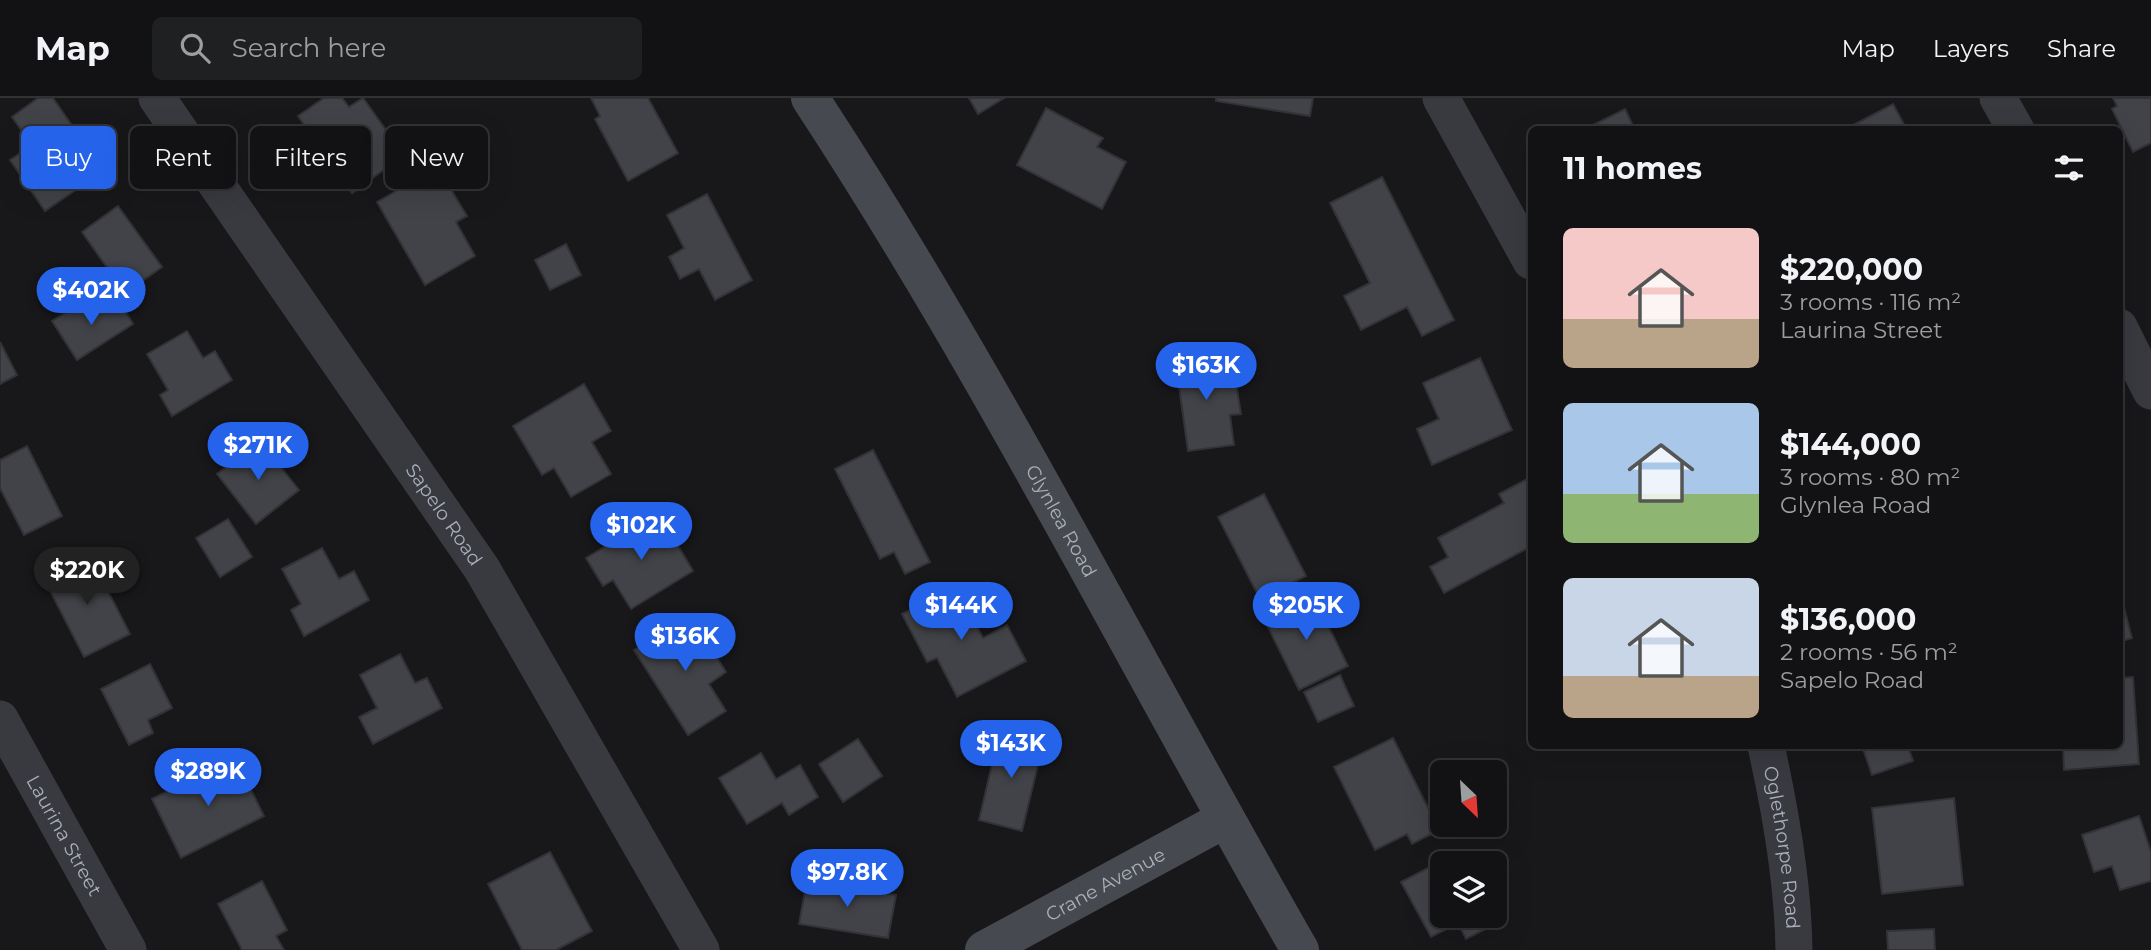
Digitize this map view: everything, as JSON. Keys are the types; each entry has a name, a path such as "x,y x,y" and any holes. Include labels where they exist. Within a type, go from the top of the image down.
{"street":[{"name":"Sapelo Road","path":"157,98 482,569 701,950"},
{"name":"Glynlea Road","path":"810,98 870,188 1057,512 1300,950"},
{"path":"1441,98 1528,256"},
{"path":"1998,98 2014,126"},
{"path":"2123,335 2151,391"},
{"name":"Laurina Street","path":"0,719 128,950"},
{"name":"Oglethorpe Road","path":"1767,749 1779,803 1794,908 1794,950"},
{"name":"Crane Avenue","path":"984,950 1226,819"}],"building":[{"path":"38,98 53,98 72,126 21,126 21,130 12,117"},
{"path":"324,98 342,98 349,107 363,98 385,129 385,169 371,179 371,126 305,126 298,116"},
{"path":"591,98 648,98 678,153 628,181 595,119 600,116"},
{"path":"969,98 1004,98 978,114"},
{"path":"1216,98 1313,98 1310,116 1216,101"},
{"path":"2113,98 2151,98 2151,143 2133,152 2123,126 2120,126 2112,109 2117,106"},
{"path":"1893,104 1905,126 1852,126"},
{"path":"1046,108 1103,138 1097,147 1126,162 1102,209 1017,165"},
{"path":"1625,109 1633,126 1591,126"},
{"path":"21,152 21,176 10,160"},
{"path":"1382,177 1454,320 1422,336 1407,307 1361,330 1344,296 1370,283 1330,203"},
{"path":"30,189 77,189 45,211"},
{"path":"400,189 451,189 467,216 456,222 475,256 425,285 377,202"},
{"path":"707,194 752,280 715,300 699,269 680,279 669,257 684,248 667,215"},
{"path":"118,206 162,267 125,293 82,232"},
{"path":"566,244 581,275 550,290 535,260"},
{"path":"118,299 133,324 77,360 52,321 82,302 91,316"},
{"path":"187,331 203,358 215,351 232,380 172,416 160,395 168,390 147,354"},
{"path":"0,342 17,375 0,384"},
{"path":"1220,352 1224,384 1236,383 1241,414 1230,415 1234,445 1188,451 1175,358"},
{"path":"1480,358 1512,430 1432,465 1417,429 1439,419 1423,383"},
{"path":"584,384 611,431 592,442 611,474 571,497 554,468 542,475 513,426"},
{"path":"260,441 299,490 256,524 217,474"},
{"path":"27,446 62,516 24,535 0,488 0,460"},
{"path":"873,450 930,562 905,574 894,552 880,559 835,469"},
{"path":"1528,479 1528,548 1444,593 1430,567 1448,557 1438,538 1504,503 1499,494"},
{"path":"1264,494 1306,576 1260,599 1218,517"},
{"path":"659,514 693,571 631,609 613,580 603,586 586,558"},
{"path":"228,519 252,557 220,577 196,538"},
{"path":"322,548 339,579 354,571 369,600 304,636 291,610 301,604 282,569"},
{"path":"90,556 130,634 84,657 44,579"},
{"path":"956,586 983,638 1007,625 1026,661 957,697 937,658 927,662 902,614"},
{"path":"1313,595 1348,666 1299,690 1264,619"},
{"path":"2123,604 2132,638 2123,641"},
{"path":"690,614 726,672 709,684 726,711 688,735 634,650"},
{"path":"400,654 415,683 427,678 442,708 373,744 359,717 377,708 360,675"},
{"path":"150,664 172,708 148,720 153,733 129,745 101,689"},
{"path":"1340,675 1354,706 1318,722 1304,692"},
{"path":"2133,677 2139,764 2064,770 2063,749 2123,749 2123,678"},
{"path":"1000,730 1044,740 1022,831 979,820"},
{"path":"1393,738 1430,812 1430,835 1412,844 1407,834 1375,850 1334,767"},
{"path":"858,739 882,776 843,802 819,764"},
{"path":"1863,749 1909,749 1913,761 1872,775"},
{"path":"761,753 776,779 800,765 818,797 789,815 782,803 747,824 719,778"},
{"path":"235,757 264,816 181,858 152,799"},
{"path":"1954,798 1963,885 1882,894 1872,808"},
{"path":"2139,816 2151,852 2151,881 2120,890 2112,866 2094,872 2082,835"},
{"path":"550,852 592,931 556,950 522,950 488,884"},
{"path":"1430,867 1430,928 1448,928 1431,937 1401,882"},
{"path":"807,880 896,895 888,938 799,924"},
{"path":"262,881 287,930 276,936 284,950 242,950 218,904"},
{"path":"1460,928 1487,928 1466,939"},
{"path":"1934,929 1935,950 1888,950 1887,931"}]}
